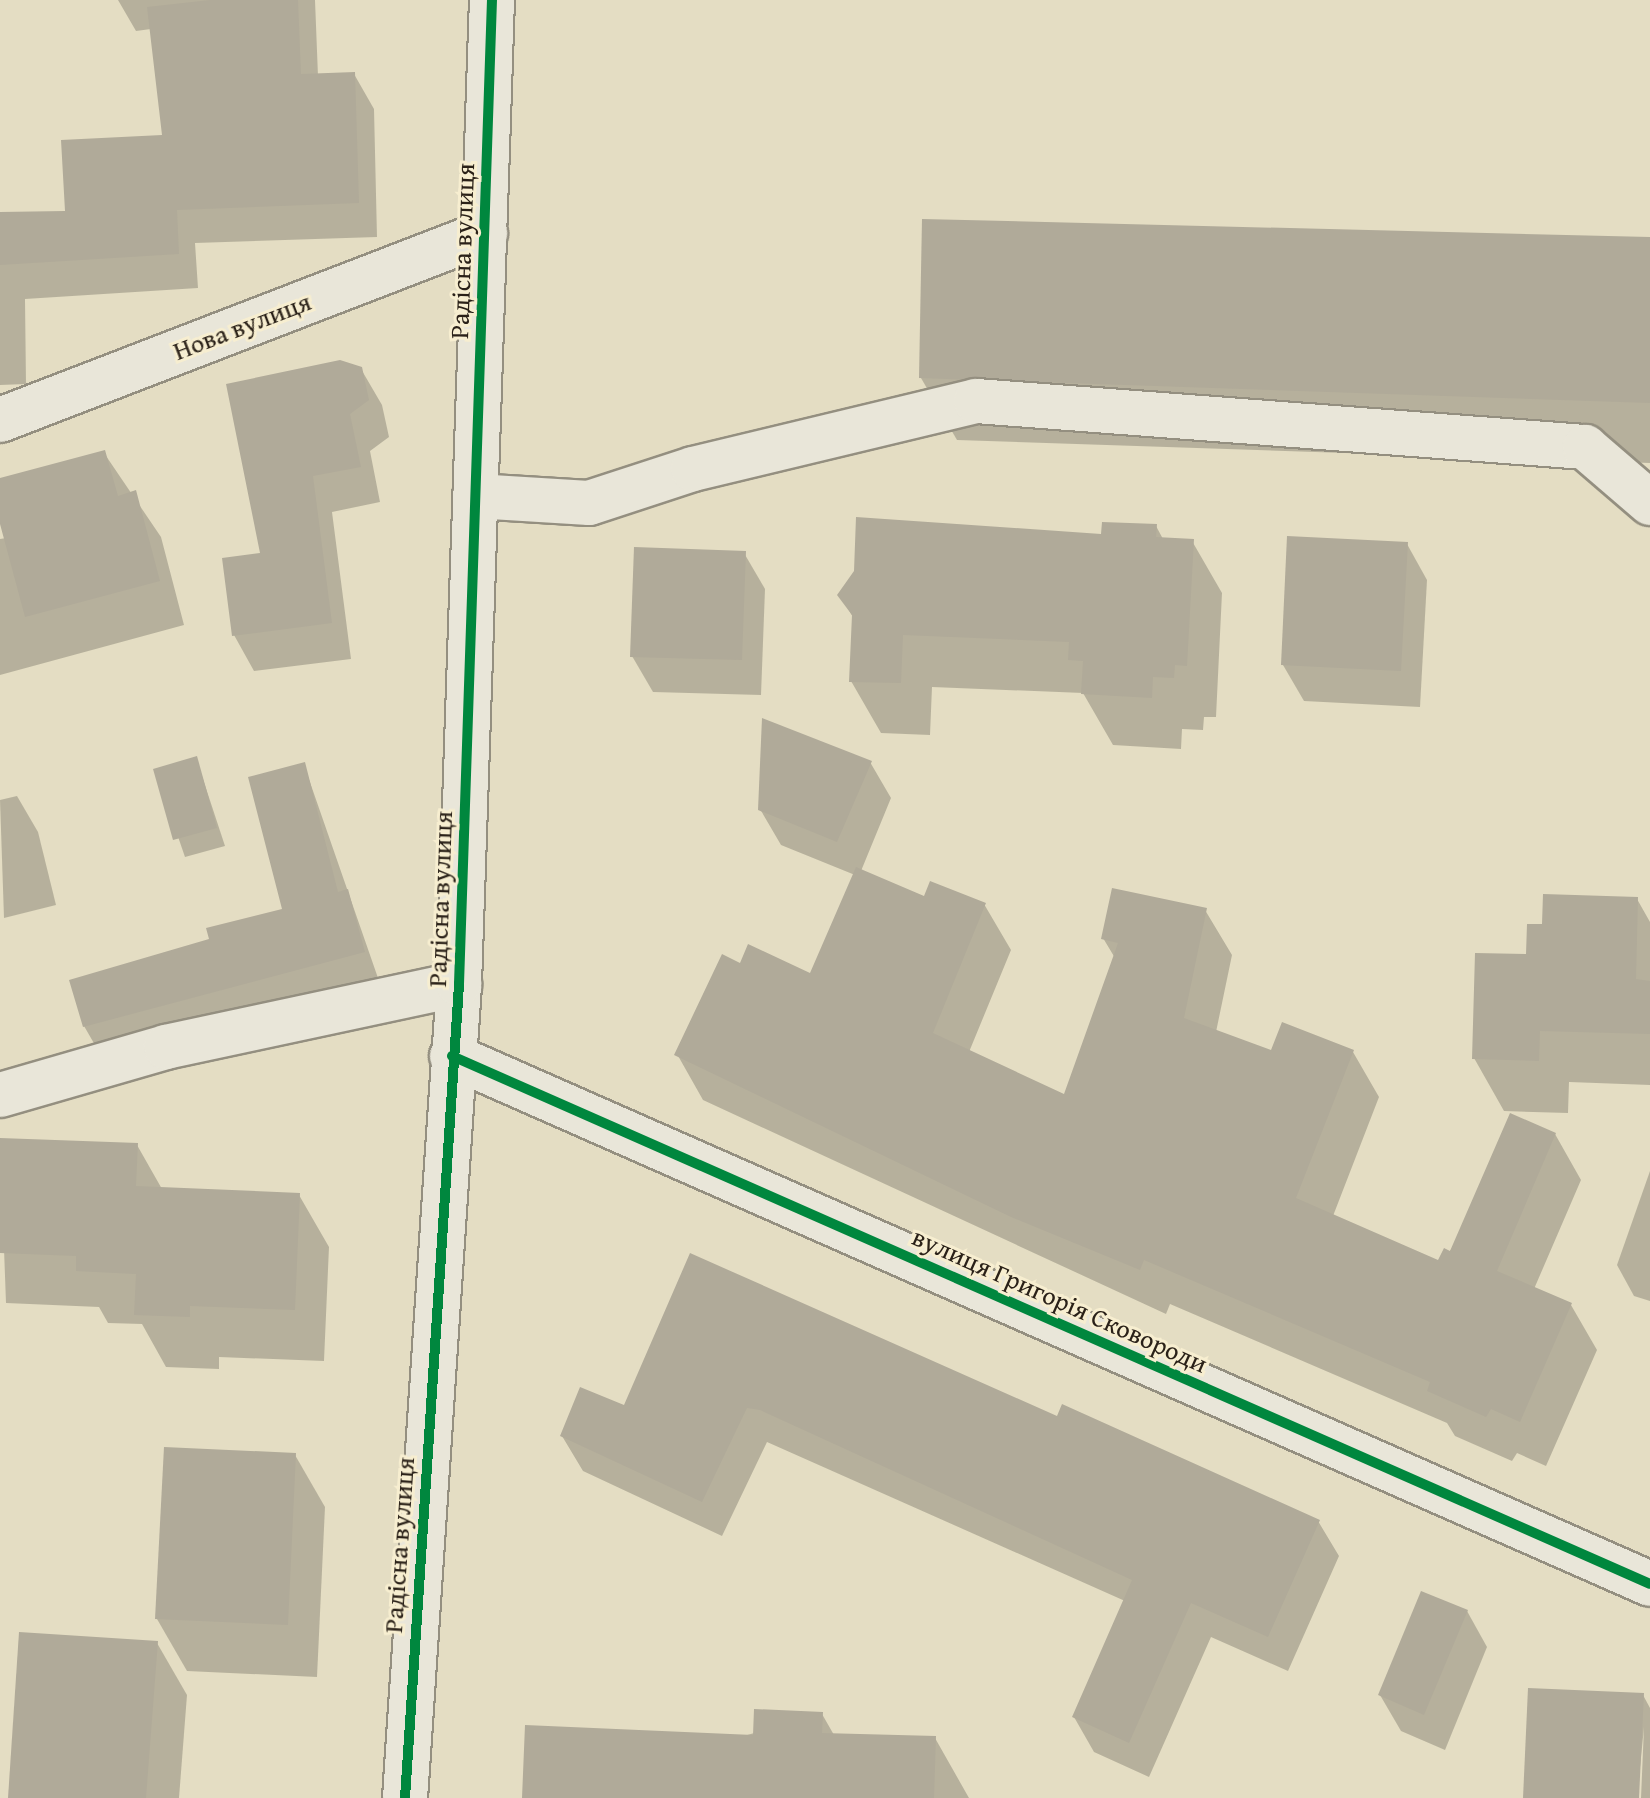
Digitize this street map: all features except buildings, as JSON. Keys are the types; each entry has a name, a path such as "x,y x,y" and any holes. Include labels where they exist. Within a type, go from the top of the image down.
{"street":[{"name":"Радісна вулиця","path":"405,1798 459,984 492,0"},
{"name":"Нова вулиця","path":"0,420 485,233"},
{"path":"475,496 589,503 693,469 976,401 1585,447 1650,503"},
{"name":"Радісна вулиця","path":"0,1095 166,1047 459,984"},
{"name":"вулиця Григорія Сковороди","path":"452,1056 1650,1584"}],"cycle path":[{"path":"405,1798 459,984 492,0"},
{"path":"452,1056 1650,1584"}]}
